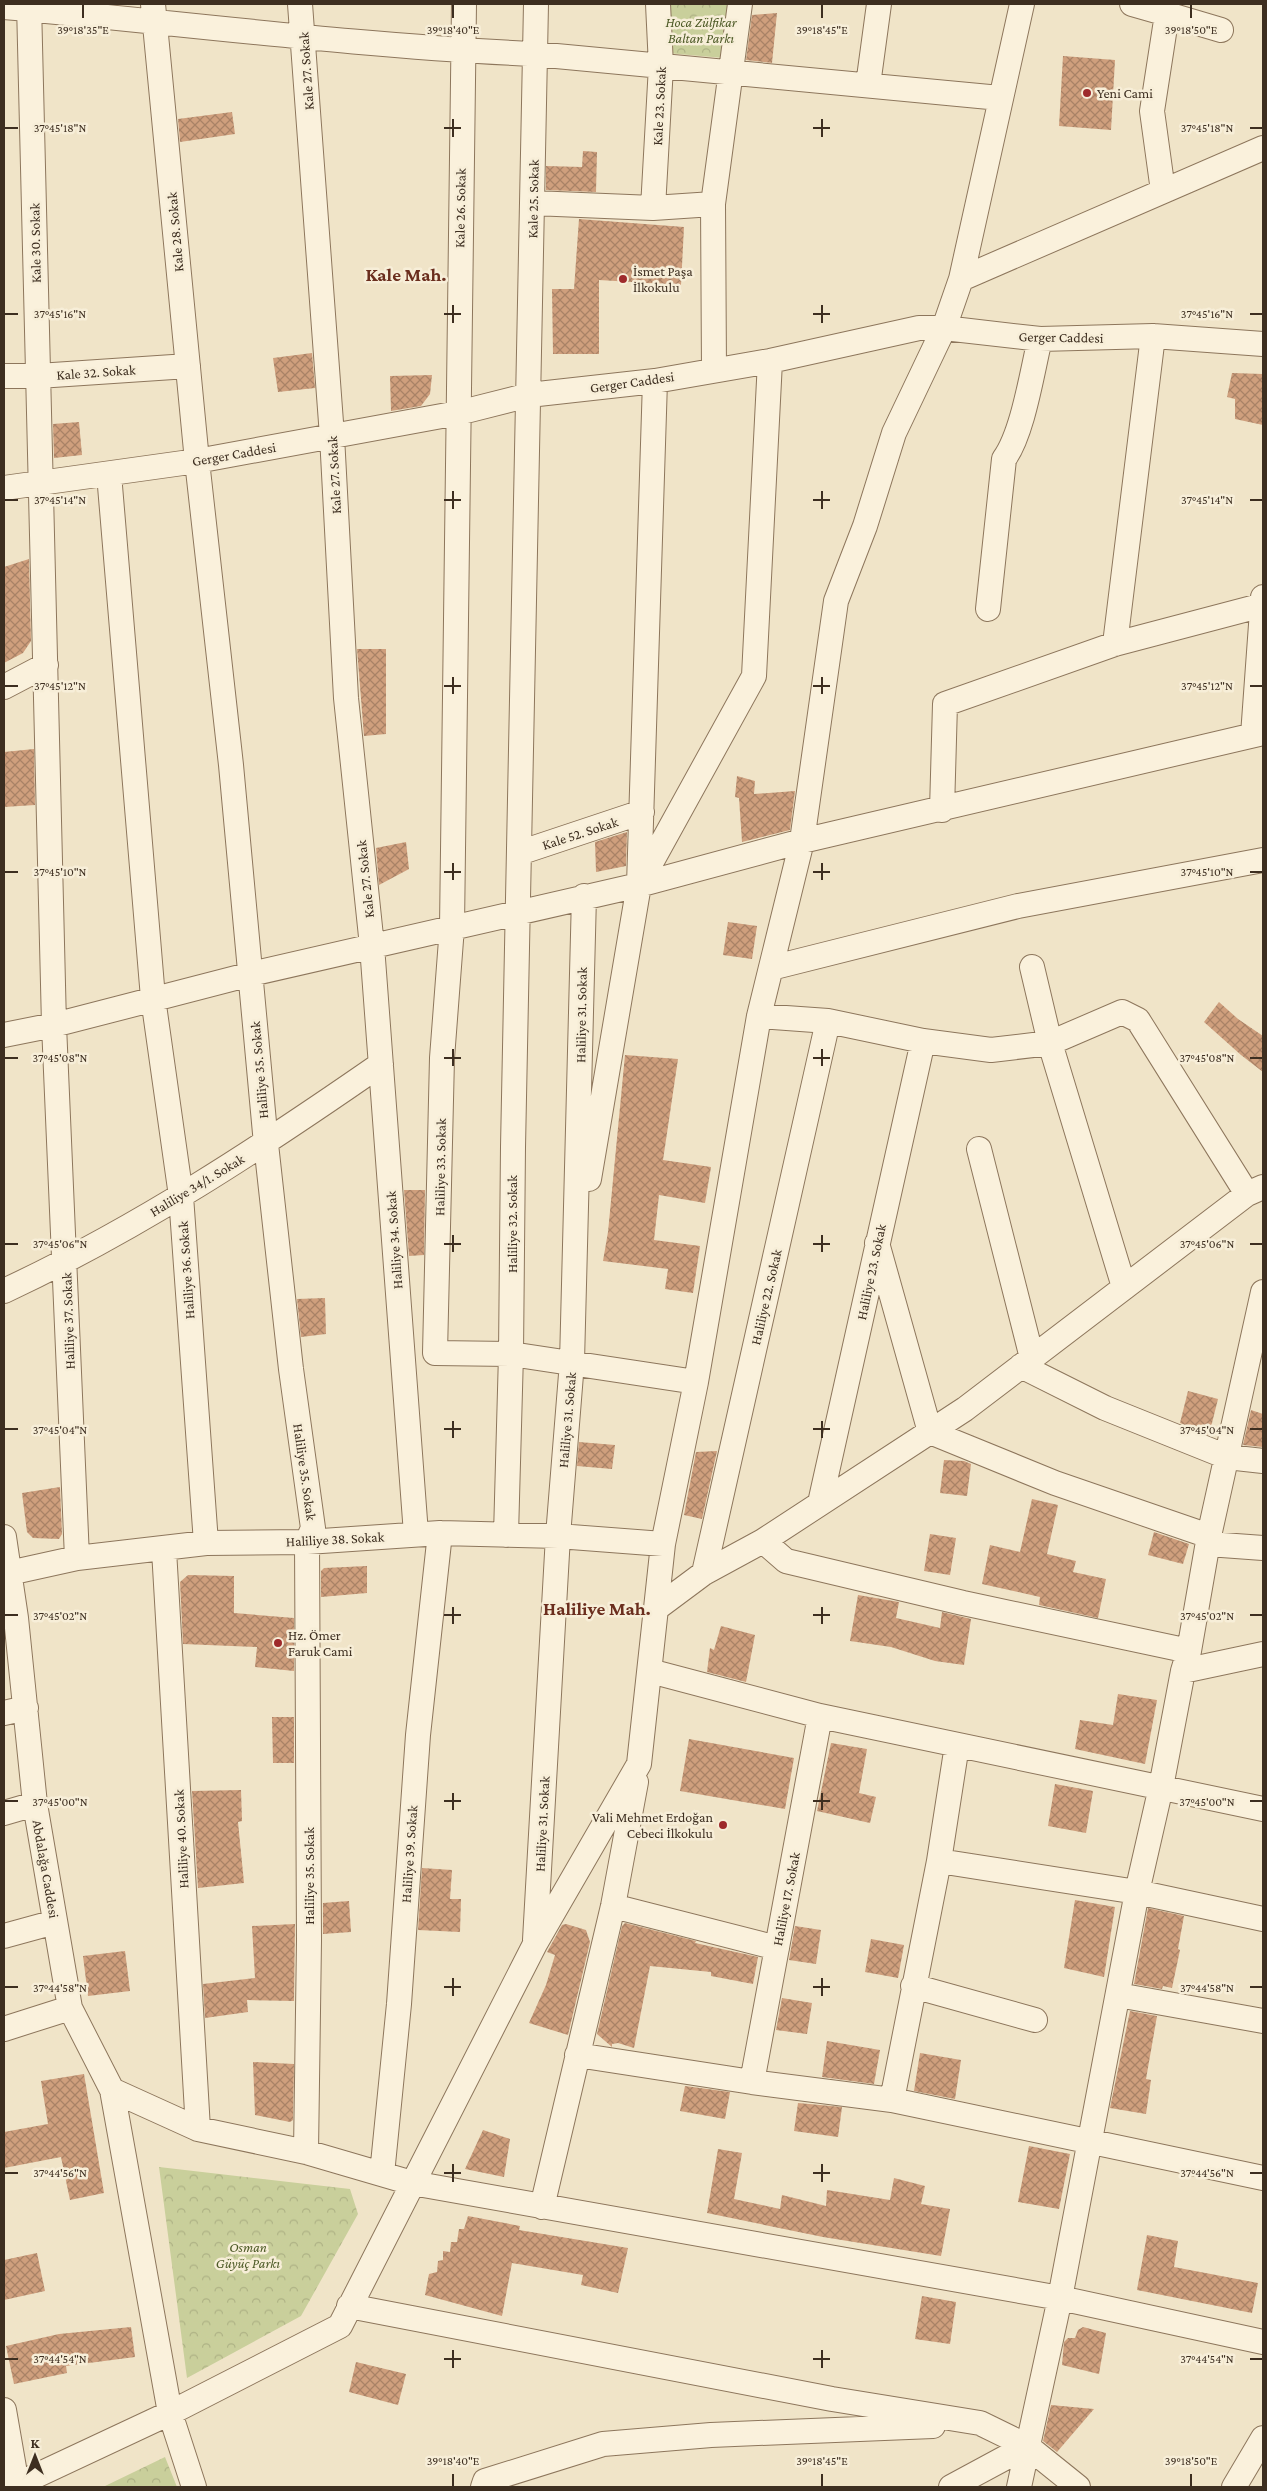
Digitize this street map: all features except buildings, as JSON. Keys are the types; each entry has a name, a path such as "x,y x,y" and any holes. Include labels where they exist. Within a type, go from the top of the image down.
{"street":[{"name":"Kale 27. Sokak","path":"300,4 332,436 346,698 372,946"},
{"name":"Kale 26. Sokak","path":"452,928 464,4"},
{"name":"Kale 25. Sokak","path":"519,853 536,4"},
{"name":"Kale 23. Sokak","path":"653,208 661,66 658,4"},
{"path":"714,369 713,204 740,4"},
{"path":"868,85 879,4"},
{"path":"542,2207 613,1906 639,1764 663,1544 696,1382 759,1016 802,841 836,601 865,526 894,433 944,328 961,279 1022,4"},
{"path":"1132,4 1222,30"},
{"path":"4,7 29,6 154,14 303,38 462,51 535,54 1000,98"},
{"name":"Kale 30. Sokak","path":"29,6 46,665"},
{"name":"Kale 28. Sokak","path":"154,14 197,461"},
{"path":"1163,191 1152,110 1167,14"},
{"path":"961,279 1263,148"},
{"path":"533,203 653,208 713,204"},
{"name":"Gerger Caddesi","path":"4,488 197,461 458,413 529,395 655,381 770,360 919,328 944,328 1040,340 1153,336 1263,344"},
{"path":"1115,644 1153,336"},
{"path":"988,609 1004,459 1010,450 1017,428 1040,340"},
{"path":"639,885 754,676 770,360"},
{"name":"Kale 32. Sokak","path":"4,376 38,376 188,366"},
{"path":"575,1262 639,885 655,381"},
{"name":"Haliliye 35. Sokak","path":"197,461 231,765 266,1144 313,1528 307,1542 309,1942 306,2152"},
{"name":"Haliliye 36. Sokak","path":"109,474 153,998 181,1196 206,1543"},
{"path":"4,1035 251,974 584,896 639,885 802,841 942,810 1258,734 1263,597"},
{"path":"942,810 945,704 1115,644 1263,604"},
{"path":"4,686 46,665"},
{"name":"Haliliye 37. Sokak","path":"46,665 54,1024 66,1262 77,1558"},
{"name":"Kale 52. Sokak","path":"519,853 642,812"},
{"name":"Haliliye 32. Sokak","path":"506,1535 512,1354 519,853"},
{"path":"771,968 1018,906 1263,860"},
{"name":"Haliliye 31. Sokak","path":"535,1944 558,1536 572,1362 584,896"},
{"name":"Haliliye 33. Sokak","path":"435,1353 442,1058 452,928"},
{"name":"Haliliye 34. Sokak","path":"372,946 416,1534"},
{"path":"1032,967 1050,1043 1124,1287"},
{"path":"657,1608 704,1573 763,1541 965,1409 1124,1287 1255,1190 1138,1020 1122,1012 1050,1043 991,1050 923,1041 828,1021 759,1016"},
{"name":"Haliliye 22. Sokak","path":"704,1573 828,1021"},
{"name":"Haliliye 23. Sokak","path":"820,1503 923,1041"},
{"name":"Haliliye 34/1. Sokak","path":"4,1291 66,1262 181,1196 266,1144 381,1064"},
{"path":"979,1149 1026,1362 1105,1408 1227,1457 1263,1461"},
{"path":"877,1243 930,1432"},
{"path":"1019,2487 1060,2298 1137,1892 1161,1787 1208,1540 1263,1292"},
{"path":"403,1354 512,1354 696,1382"},
{"path":"930,1432 1055,1483 1208,1540 1263,1548"},
{"name":"Haliliye 38. Sokak","path":"9,1573 77,1558 164,1550 206,1543 307,1542 440,1533 558,1536 663,1544"},
{"name":"Haliliye 39. Sokak","path":"382,2174 399,2004 418,1735 440,1533"},
{"name":"Abdalağa Caddesi","path":"4,1537 9,1573 15,1710 35,1804 70,2008 112,2090 170,2413 194,2487"},
{"path":"763,1541 786,1561 963,1603 1186,1661 1263,1654"},
{"name":"Haliliye 40. Sokak","path":"164,1550 198,2129"},
{"path":"650,1671 820,1716 1263,1809"},
{"name":"Haliliye 17. Sokak","path":"752,2082 820,1716"},
{"path":"892,2100 939,1861 957,1745"},
{"path":"4,2410 14,2486 170,2413 340,2326 535,1944 639,1764"},
{"path":"4,1813 35,1804"},
{"path":"939,1861 1137,1892 1263,1919"},
{"path":"613,1906 777,1948"},
{"path":"4,1936 55,1922"},
{"path":"913,1986 1035,2020"},
{"path":"1118,1995 1263,2021"},
{"path":"4,2029 70,2008"},
{"path":"577,2055 752,2082 892,2100 1263,2178"},
{"path":"112,2090 198,2129 306,2152 412,2184 1060,2298 1263,2342"},
{"path":"349,2306 832,2399 980,2423 1027,2446 1078,2487"},
{"path":"483,2487 485,2481 603,2444 711,2436 980,2423"},
{"path":"1234,2487 1263,2438"},
{"path":"951,2487 1027,2446"}],"green space":[{"name":"Hoca Zülfikar Baltan Parkı","path":"665,4 730,4 724,58 667,53"},
{"name":"Osman Güyüç Parkı","path":"159,2167 350,2189 358,2214 301,2316 187,2378"},
{"path":"165,2457 177,2487 103,2487"}],"place":[{"name":"Yeni Cami","path":"1087,93"},
{"name":"İsmet Paşa İlkokulu","path":"623,279"},
{"name":"Hz. Ömer Faruk Cami","path":"278,1643"},
{"name":"Vali Mehmet Erdoğan Cebeci İlkokulu","path":"723,1825"}],"district":[{"name":"Kale Mah.","path":"406,274"},
{"name":"Haliliye Mah.","path":"597,1608"}]}
